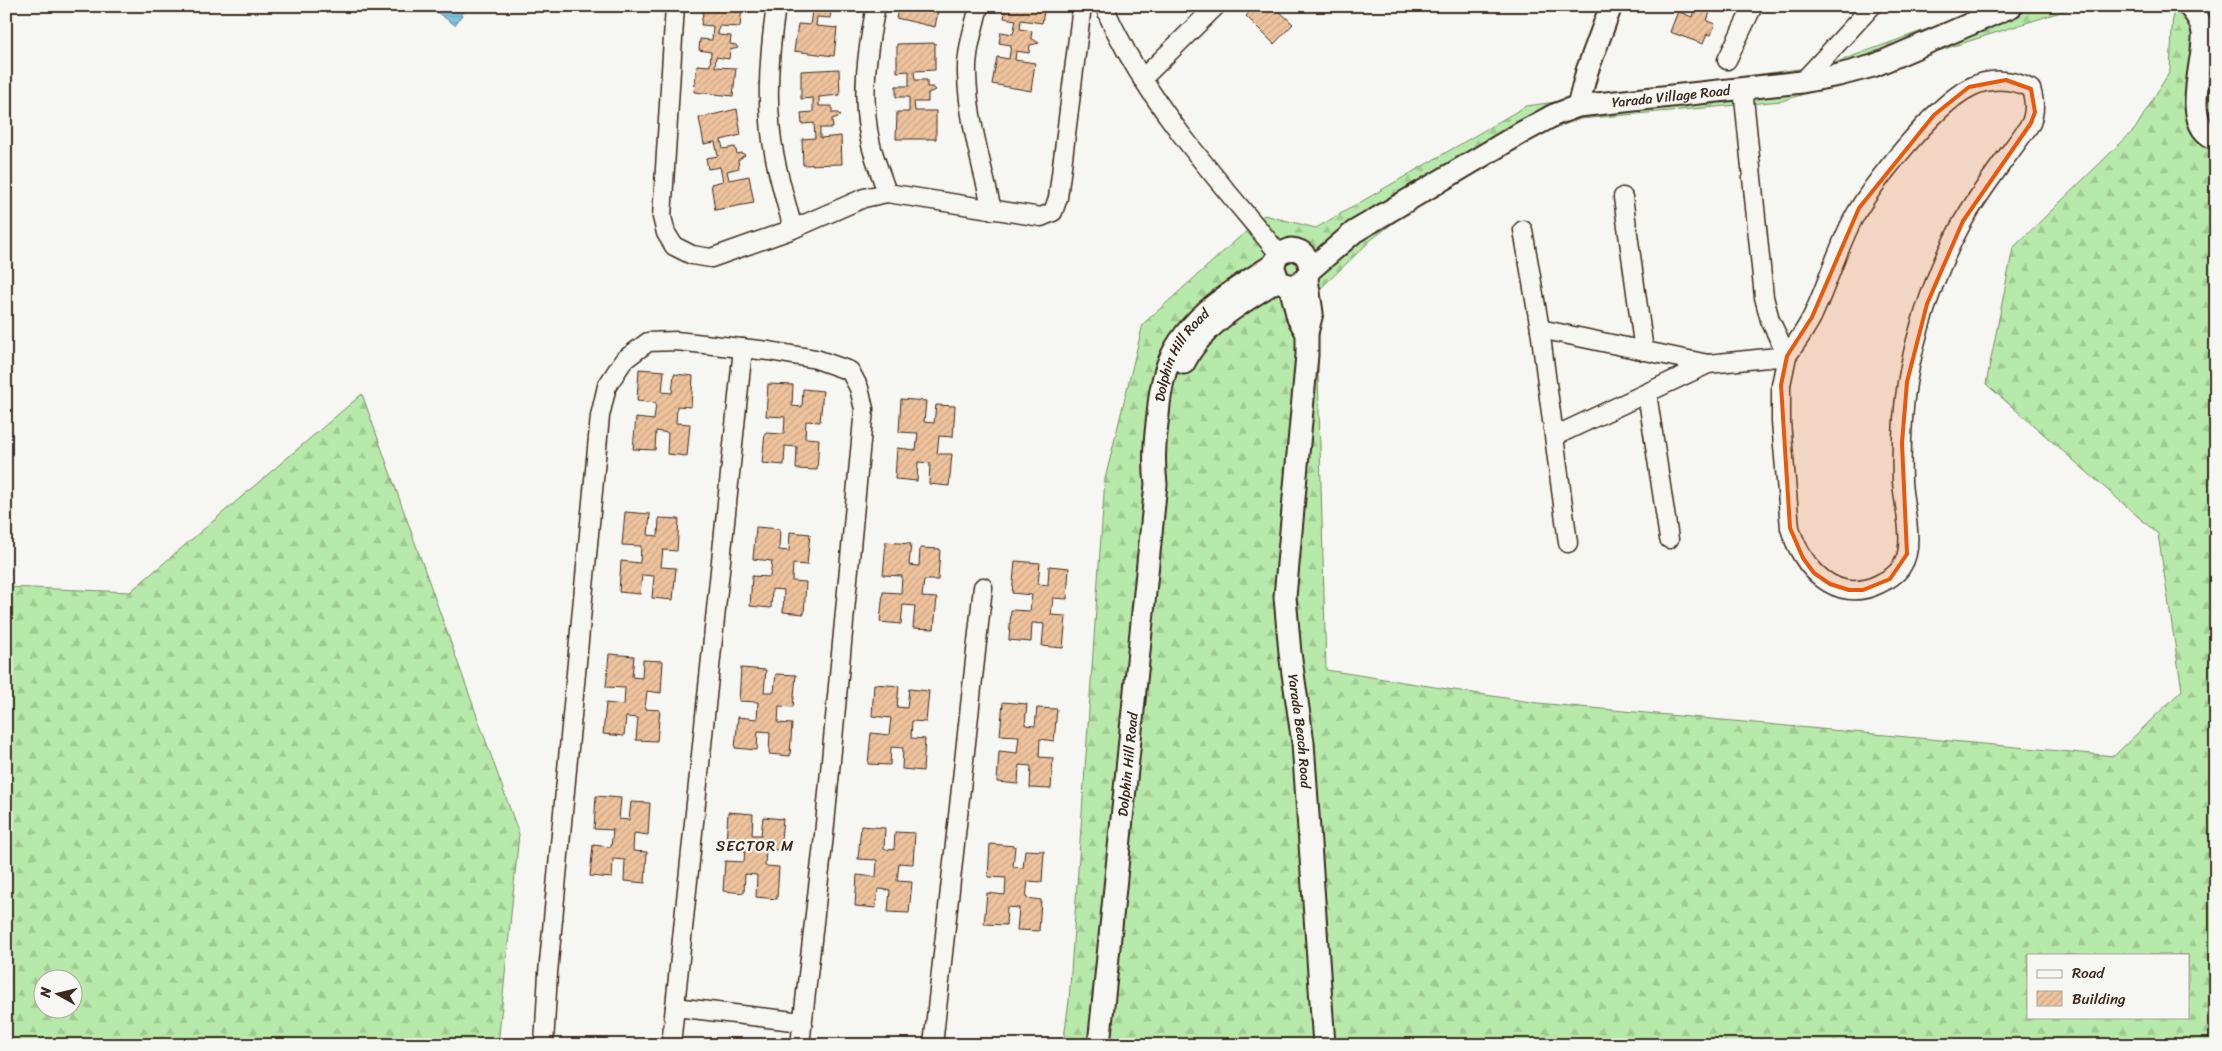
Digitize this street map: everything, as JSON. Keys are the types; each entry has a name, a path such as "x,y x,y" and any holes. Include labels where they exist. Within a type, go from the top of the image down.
{"street":[{"path":"675,6 662,217 666,233 674,246 692,255 711,258 793,229 854,202 887,193 1041,217 1053,212 1058,198 1082,6"},
{"path":"776,6 772,33 770,120 775,156 793,229"},
{"path":"876,6 867,52 866,94 871,144 887,193"},
{"path":"979,6 966,72 972,115 992,210"},
{"path":"1105,6 1109,19 1142,79 1185,140 1292,270"},
{"path":"1142,79 1216,6"},
{"path":"1578,106 1587,71 1611,6"},
{"path":"1726,60 1753,6"},
{"path":"1802,82 1872,6"},
{"name":"Yarada Village Road","path":"1292,270 1521,133 1554,115 1578,106 1802,82 1839,76 1873,66 2012,6"},
{"path":"2189,6 2199,18 2203,34 2195,104 2199,120 2206,132 2216,138"},
{"path":"1743,88 1764,297 1770,320 1787,356 1780,385 1780,422 1790,528 1795,542 1814,572 1830,584 1849,590 1863,590 1890,579 1902,566 1907,554 1908,538 1902,482 1902,443 1907,382 1927,304 1949,250 1963,222 2031,123 2035,112 2030,89 2020,83 2006,80 1970,87 1934,115 1872,189 1859,208 1812,317 1787,356"},
{"path":"1623,198 1644,351"},
{"path":"1523,230 1540,329 1568,543"},
{"name":"Yarada Beach Road","path":"1292,270 1312,313 1307,333 1302,417 1285,597 1290,653 1303,743 1324,1045"},
{"name":"Dolphin Hill Road","path":"1099,1045 1156,484 1166,459 1175,385 1186,358 1199,340 1225,315 1292,270"},
{"path":"1540,329 1708,364 1787,356"},
{"path":"544,1045 548,973 600,416 607,386 624,360 648,342 676,341 816,358 850,371 859,388 864,409 824,834 800,1045"},
{"path":"672,1045 743,348"},
{"path":"1555,436 1708,364"},
{"path":"1647,393 1669,539"},
{"path":"932,1045 983,587"},
{"path":"675,1007 802,1022"}],"highlighted area":[{"path":"2006,80 2031,89 2035,112 2031,123 1963,221 1927,304 1907,382 1902,443 1907,554 1890,579 1863,590 1849,590 1830,584 1814,573 1803,558 1790,528 1781,385 1787,356 1812,317 1859,208 1934,115 1969,87"}],"green space":[{"path":"1991,6 2079,6 1782,101 1580,119 1483,155 1372,239 1321,288 1317,335 1326,670 1537,703 2114,756 2182,690 2158,534 1986,384 2013,248 2135,129 2170,71 2173,10 2160,6 2211,6 2216,16 2216,1045 1063,1045 1069,1001 1105,479 1143,324 1264,215 1316,228 1526,106 1828,65"},
{"path":"362,394 519,834 498,1045 6,1045 6,587 130,592"}],"water":[{"path":"428,6 468,6 455,25"}],"building":[{"path":"704,6 742,6 740,27 719,26 718,35 731,36 730,44 736,45 738,48 730,50 729,59 716,57 715,67 736,68 733,96 694,92 697,65 710,66 711,52 699,50 700,39 712,40 713,26 701,25"},
{"path":"800,6 839,8 831,10 830,18 817,17 816,26 837,28 834,56 794,51 798,24 810,25 812,11 799,9"},
{"path":"899,6 939,6 935,27 896,18"},
{"path":"1006,6 1045,6 1042,23 1021,20 1020,29 1032,31 1031,38 1039,43 1030,45 1029,53 1016,51 1015,60 1035,63 1031,91 992,84 997,57 1009,59 1011,45 999,43 1001,32 1013,34 1016,20 1004,18"},
{"path":"1255,6 1281,6 1278,10 1293,24 1274,44 1246,16"},
{"path":"1695,6 1712,6 1707,21 1715,24 1711,35 1707,34 1703,44 1670,32 1678,11 1692,17"},
{"path":"935,43 935,70 914,71 915,80 927,80 927,87 933,87 936,90 928,93 928,102 914,102 915,111 936,111 936,139 896,139 897,112 909,112 909,97 896,97 896,86 909,86 909,71 897,72 897,44"},
{"path":"839,69 840,95 819,97 819,106 832,106 832,113 838,113 841,116 832,119 833,128 820,128 820,138 841,136 842,164 803,165 802,139 815,138 814,123 802,124 801,113 813,112 813,98 801,99 801,71"},
{"path":"737,109 741,135 721,140 723,149 735,147 737,154 742,153 745,155 738,160 739,168 727,171 729,180 749,176 754,203 715,210 711,184 723,181 720,167 708,169 706,158 718,156 715,142 704,144 699,118"},
{"path":"639,369 664,371 662,392 672,393 674,374 693,376 691,407 677,406 676,423 690,424 687,456 667,454 668,433 656,431 655,450 633,449 636,418 654,420 656,403 637,401"},
{"path":"768,384 793,385 792,406 802,407 803,389 823,391 820,422 806,421 805,438 819,439 817,470 796,469 797,447 785,446 784,465 762,463 765,433 784,434 785,417 766,416"},
{"path":"901,399 926,401 924,422 934,423 936,405 955,406 953,437 939,436 937,454 952,454 949,486 929,484 930,463 918,462 917,481 895,479 897,448 916,450 918,433 899,432"},
{"path":"625,512 650,514 648,535 658,536 659,518 679,519 677,551 663,550 661,567 676,568 673,600 652,598 654,576 642,575 640,594 619,592 621,561 640,563 641,546 622,545"},
{"path":"756,527 780,529 779,550 789,551 790,532 810,534 807,565 793,564 792,581 806,582 804,614 783,612 784,590 772,589 771,608 750,606 752,576 770,577 772,561 753,559"},
{"path":"886,542 911,544 909,565 919,566 920,548 940,549 938,580 924,580 922,597 937,598 934,629 913,628 915,606 903,605 901,624 880,622 883,592 901,593 902,576 883,575"},
{"path":"1015,561 1040,563 1038,584 1048,585 1049,566 1069,568 1067,599 1053,598 1051,615 1066,616 1063,648 1042,646 1044,624 1032,623 1031,642 1009,640 1011,610 1030,611 1032,595 1012,593"},
{"path":"609,654 634,656 632,677 642,678 643,660 663,661 661,693 647,691 645,709 660,710 657,741 636,740 638,718 626,717 624,736 603,734 606,703 624,705 625,688 606,687"},
{"path":"741,668 766,670 764,692 774,692 776,674 796,675 793,707 779,706 778,723 792,724 790,756 769,754 770,732 758,731 757,750 735,748 738,717 757,719 758,702 739,701"},
{"path":"874,684 899,686 897,707 907,708 909,689 929,691 926,722 912,721 911,738 925,739 923,771 902,769 903,748 891,747 890,765 868,764 871,733 889,735 891,718 872,716"},
{"path":"1003,702 1027,704 1025,725 1035,726 1037,708 1057,709 1054,741 1040,739 1039,757 1053,758 1051,789 1030,788 1031,766 1019,765 1018,784 997,782 999,751 1017,753 1019,736 1000,735"},
{"path":"596,796 621,798 619,819 629,820 631,802 650,803 648,835 634,833 633,851 647,852 645,883 624,881 625,860 613,859 612,878 590,876 593,845 611,847 613,830 594,829"},
{"path":"728,812 753,814 752,835 761,835 763,817 783,819 780,850 766,849 765,866 779,867 777,899 756,897 757,875 745,874 744,893 723,891 725,861 744,862 745,846 726,844"},
{"path":"861,826 885,828 884,849 894,850 895,832 915,833 913,864 899,863 897,881 912,882 909,913 888,912 890,890 878,889 876,908 855,906 857,875 876,877 877,860 858,859"},
{"path":"990,844 1015,846 1013,867 1023,868 1025,850 1044,851 1042,882 1028,881 1026,898 1041,900 1039,931 1017,930 1019,908 1007,907 1006,925 984,924 987,893 1005,895 1006,878 988,877"}],"district":[{"name":"SECTOR M","path":"755,846"}]}
